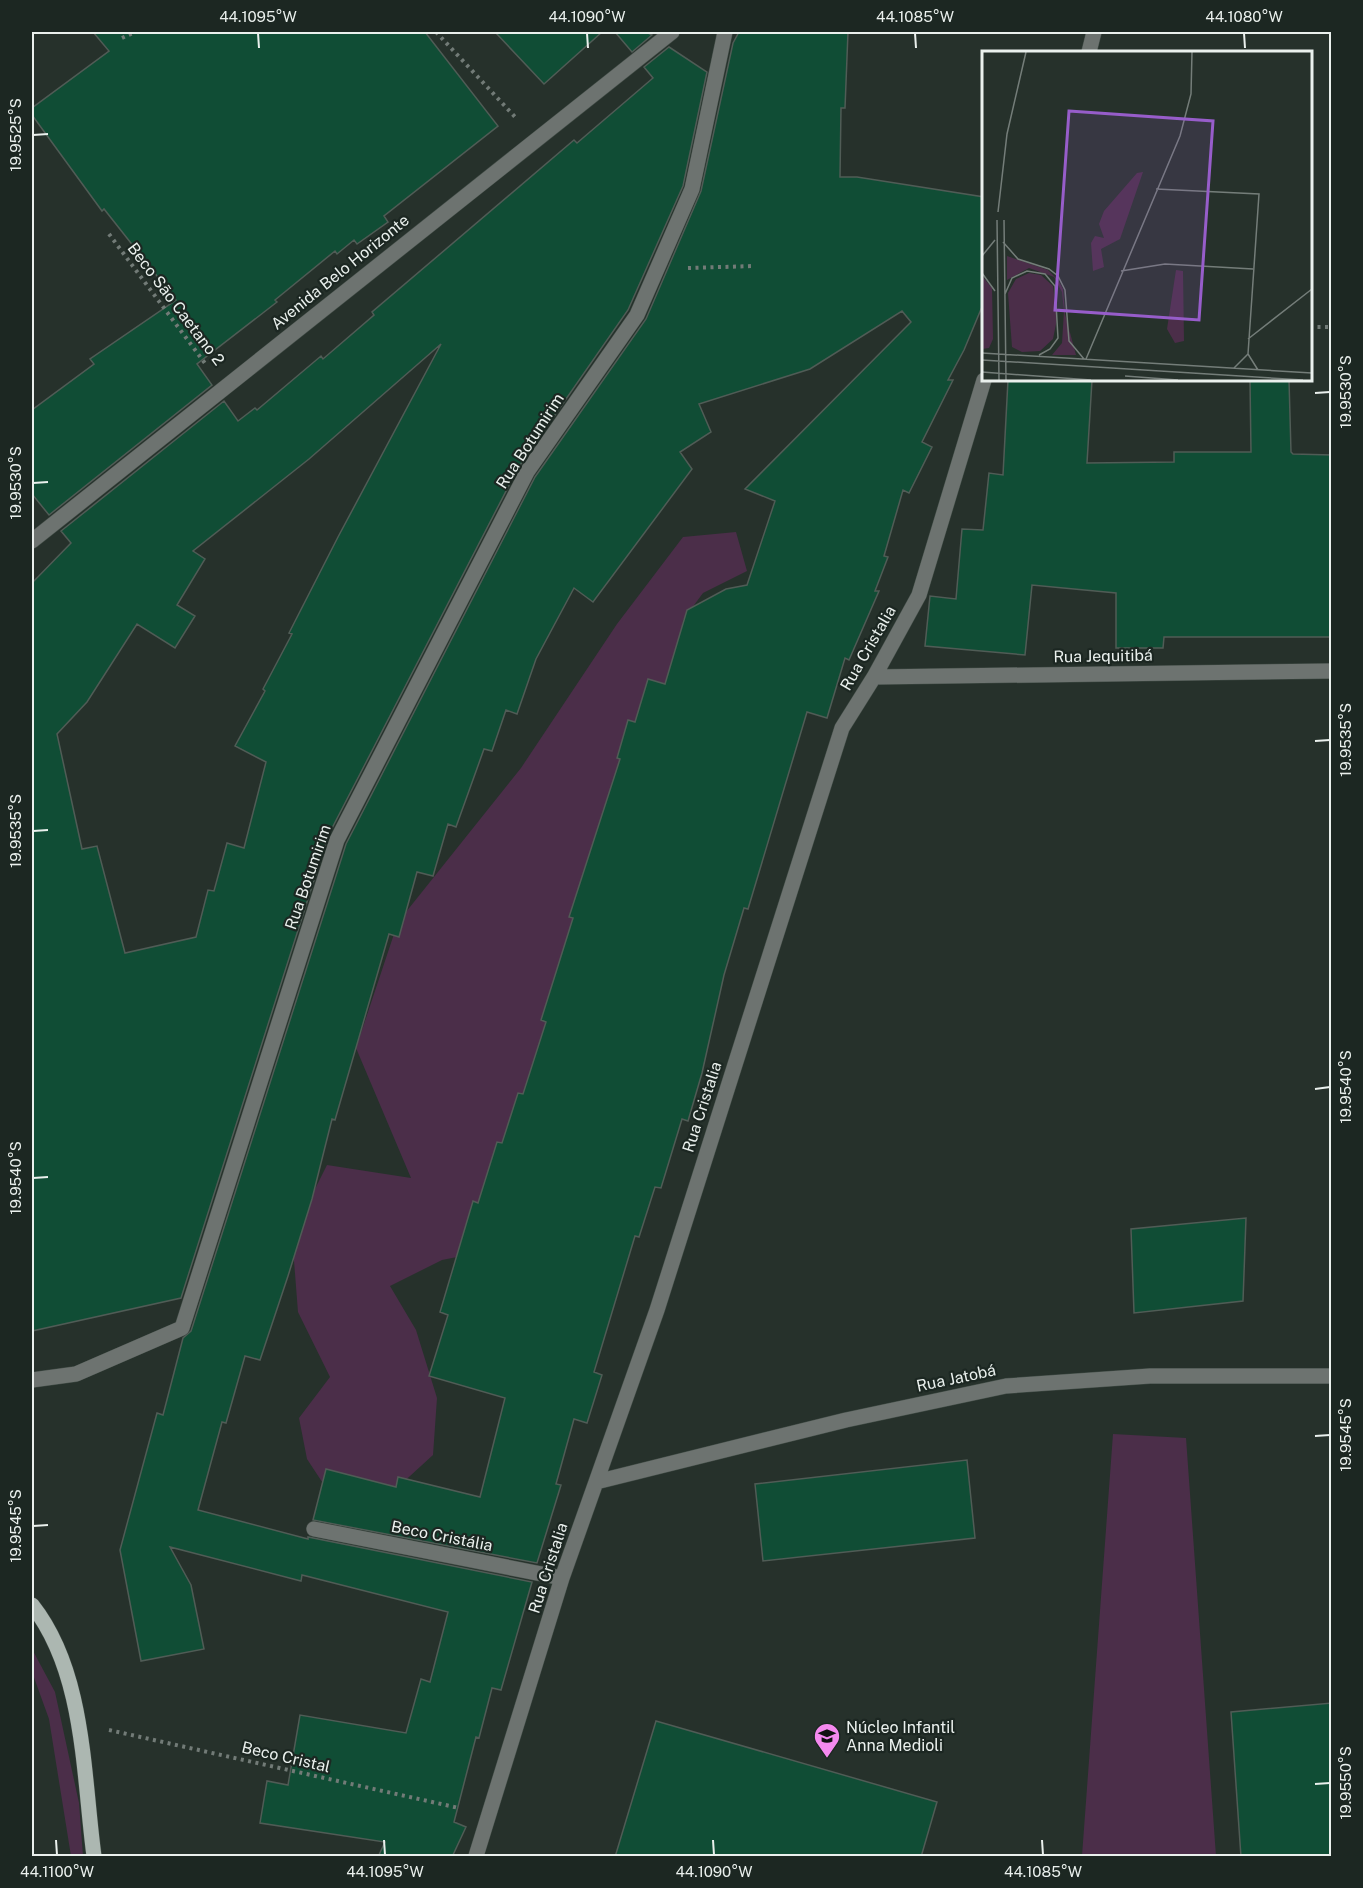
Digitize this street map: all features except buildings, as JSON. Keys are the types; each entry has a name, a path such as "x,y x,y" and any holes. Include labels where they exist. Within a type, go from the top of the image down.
{"main road":[{"path":"32,1605 44,1621 61,1654 74,1693 94,1857"}],"street":[{"name":"Avenida Belo Horizonte","path":"32,541 535,138 672,32"},
{"name":"Rua Botumirim","path":"32,1380 76,1374 182,1328 338,840 527,472 637,315 692,189 725,32"},
{"path":"1089,51 1094,32"},
{"name":"Rua Cristalia","path":"476,1857 562,1578 657,1310 842,728 874,677 919,595 984,381"},
{"name":"Rua Jequitibá","path":"874,677 1332,671"},
{"name":"Rua Jatobá","path":"596,1482 846,1420 1006,1386 1150,1376 1332,1376"},
{"name":"Beco Cristália","path":"314,1529 562,1578"}],"path":[{"path":"122,38 135,32"},
{"path":"436,32 535,138"},
{"name":"Beco São Caetano 2","path":"109,234 224,388"},
{"path":"657,269 755,266"},
{"path":"1312,327 1332,327"},
{"name":"Beco Cristal","path":"77,1723 489,1815"}],"shaded area":[{"path":"736,532 747,571 703,593 683,620 676,688 477,1253 442,1260 390,1286 416,1330 437,1398 433,1455 387,1497 330,1494 307,1459 299,1418 330,1377 298,1312 292,1235 327,1165 411,1178 356,1048 398,922 521,768 617,624 683,537"},
{"path":"1113,1434 1186,1438 1216,1856 1082,1856"},
{"path":"32,1649 55,1692 79,1803 83,1856 71,1856 49,1719 32,1672"}],"place":[{"name":"Núcleo Infantil Anna Medioli","path":"827,1759"}]}
